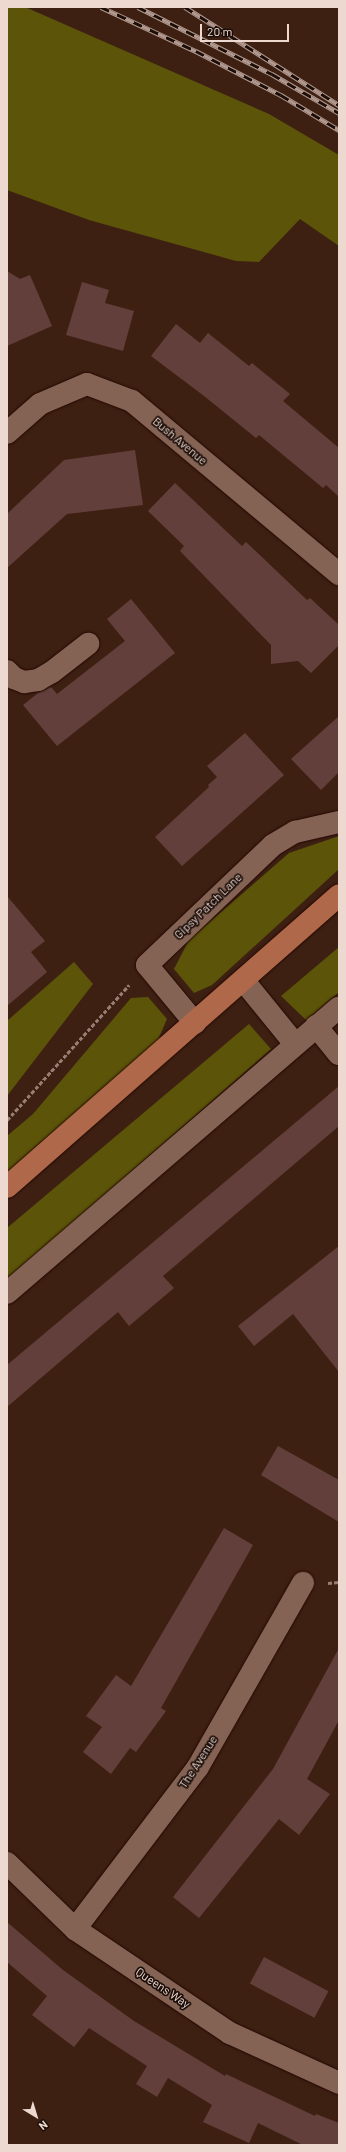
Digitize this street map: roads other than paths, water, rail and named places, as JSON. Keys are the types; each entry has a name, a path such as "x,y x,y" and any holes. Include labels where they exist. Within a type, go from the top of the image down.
{"main road":[{"path":"7,1187 339,895"}],"street":[{"name":"Bush Avenue","path":"7,434 40,404 87,384 132,401 339,574"},
{"path":"9,681 24,682 38,680 52,672 88,644"},
{"name":"Gipsy Patch Lane","path":"195,1023 147,965 273,845 295,832 339,822"},
{"path":"243,980 295,1044"},
{"path":"7,1293 295,1044 339,1008"},
{"path":"316,1026 339,1054"},
{"name":"The Avenue","path":"75,1929 198,1767 303,1583"},
{"name":"Queens Way","path":"7,1863 75,1929 230,2033 339,2083"}],"railway":[{"path":"101,7 196,51 281,95 339,130"},
{"path":"138,7 272,74 339,113"},
{"path":"185,7 339,105"}]}
